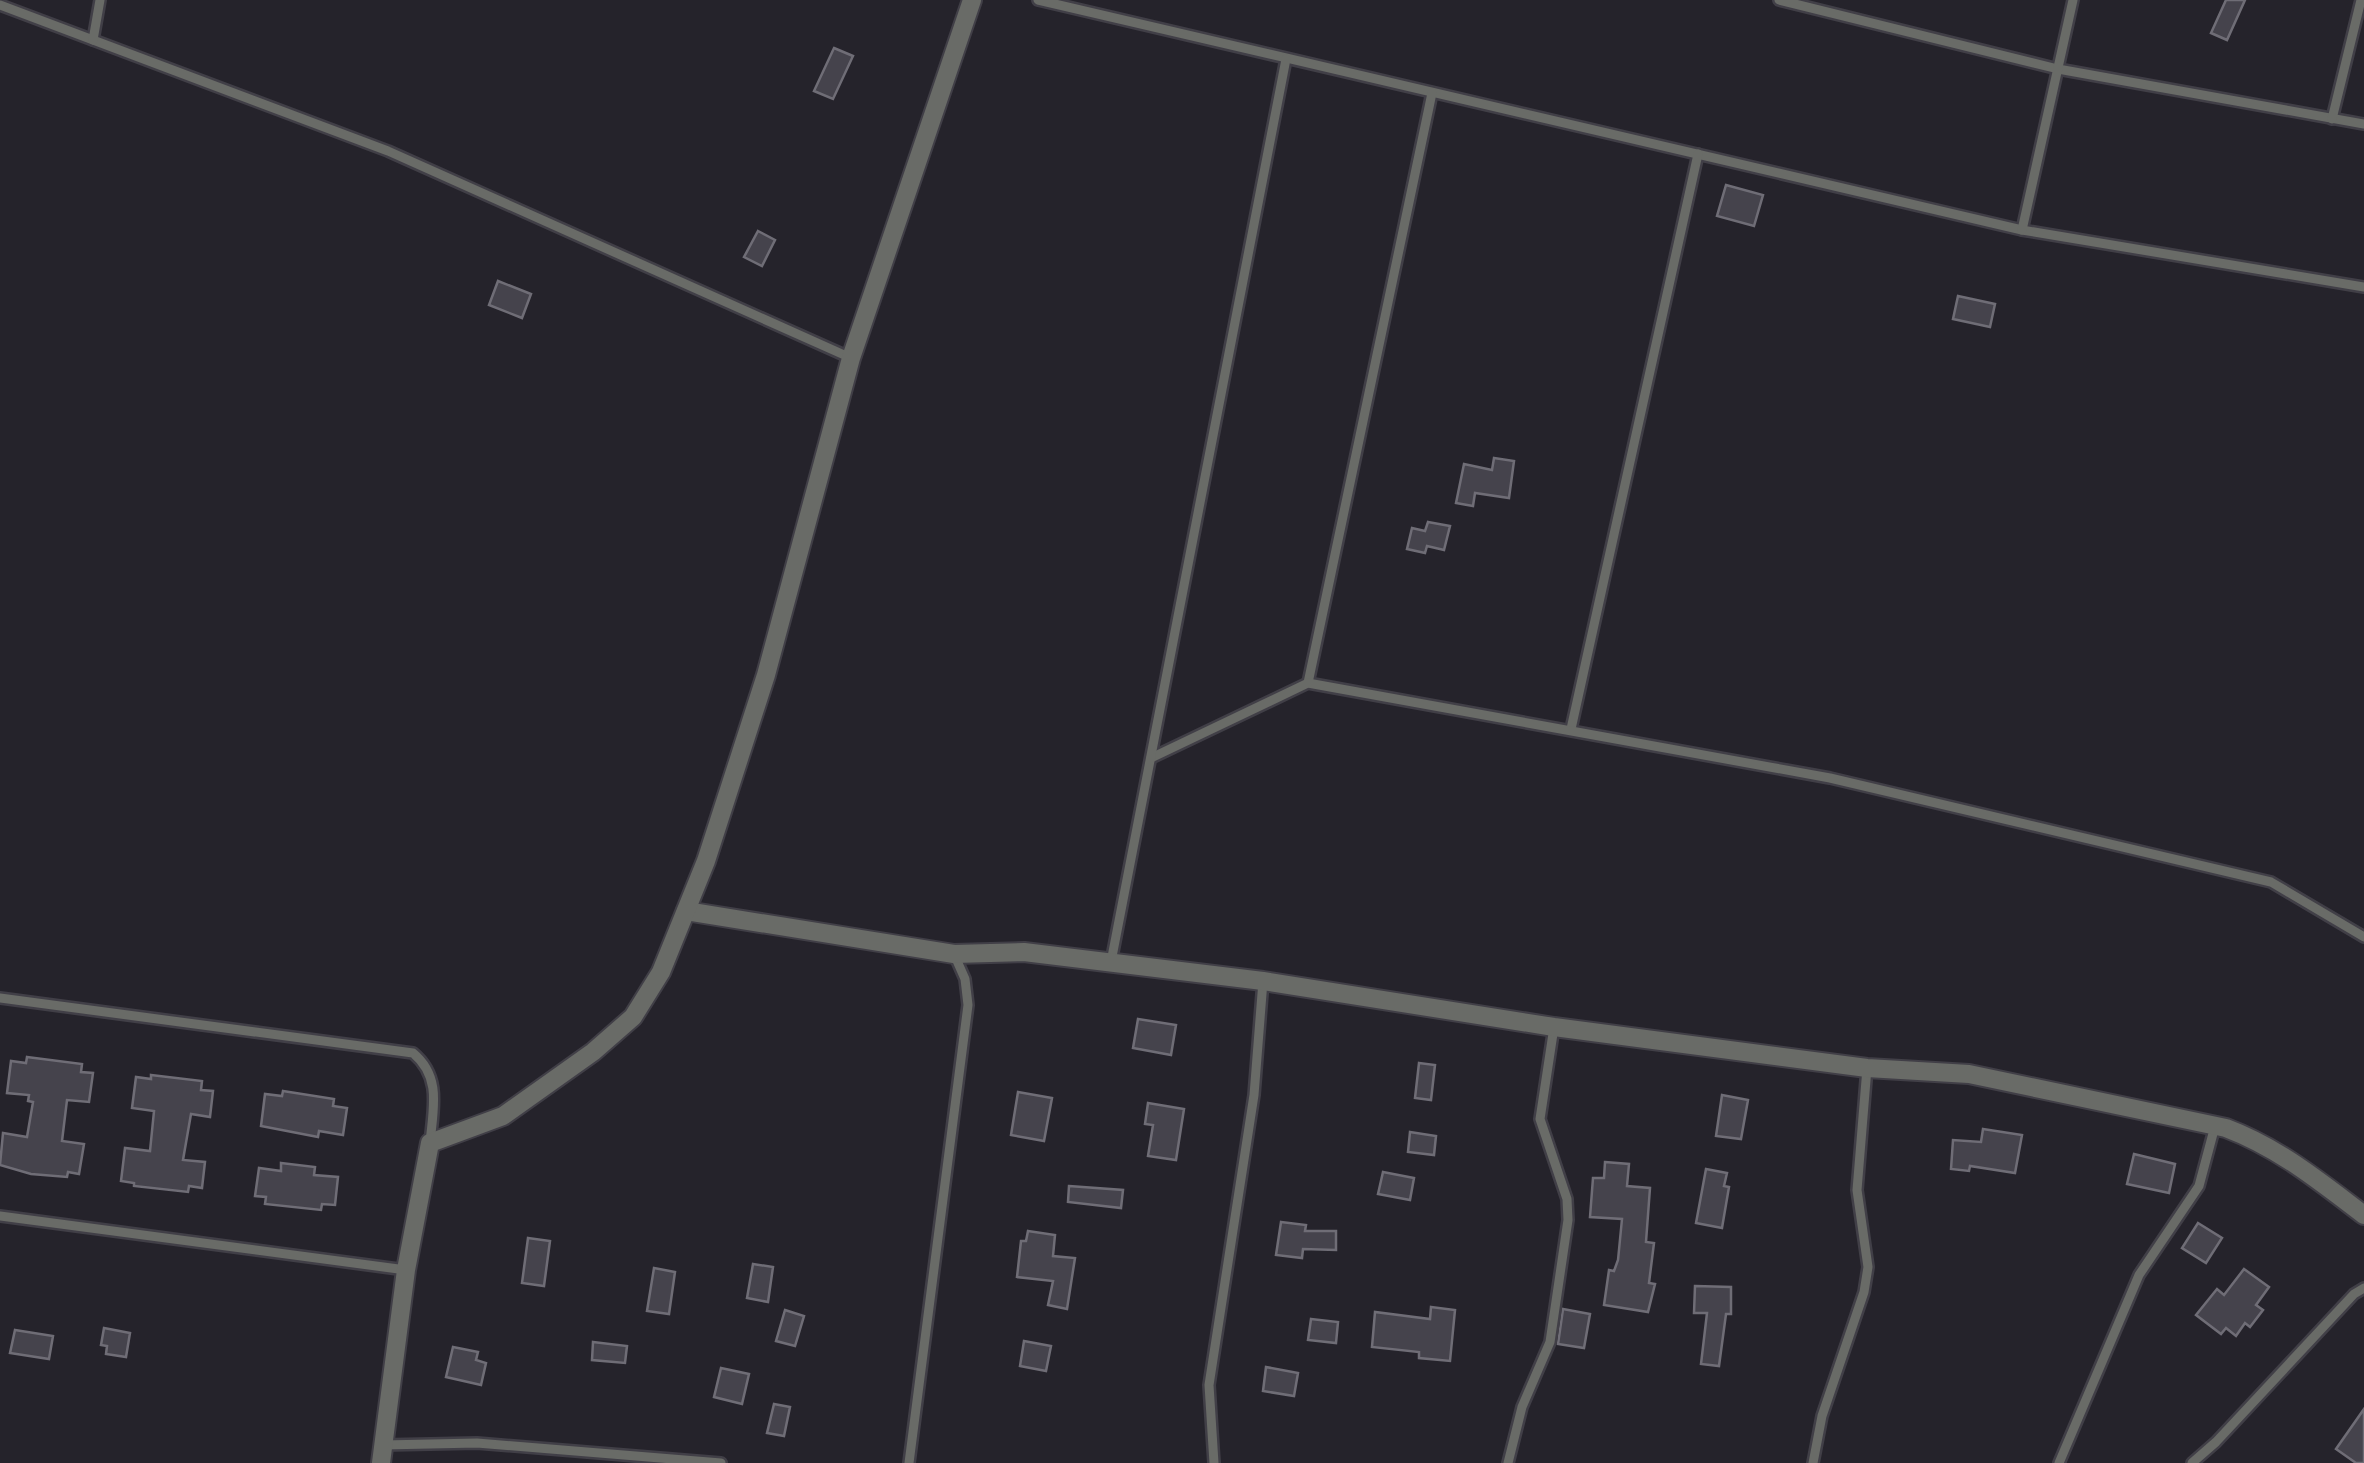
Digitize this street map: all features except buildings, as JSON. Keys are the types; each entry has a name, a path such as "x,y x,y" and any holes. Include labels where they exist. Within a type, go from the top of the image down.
{"street":[{"path":"382,1454 406,1270 430,1143 503,1116 593,1052 632,1016 662,972 706,862 766,675 852,358 972,0"},
{"path":"686,911 954,954 1024,952 1111,962 1868,1068 1969,1074 2215,1126 2262,1142 2364,1215"}],"lane":[{"path":"93,40 100,0"},
{"path":"1038,0 1076,4 1286,59 2022,230 2364,286"},
{"path":"1779,0 2058,68 2364,124"},
{"path":"2022,230 2073,0"},
{"path":"2332,119 2361,0"},
{"path":"0,5 388,151 852,358"},
{"path":"1111,962 1286,59"},
{"path":"1308,683 1432,93"},
{"path":"1571,729 1698,154"},
{"path":"1150,758 1308,683 1830,778 2271,882 2364,937"},
{"path":"908,1463 968,1005 966,979 954,954"},
{"path":"1214,1463 1209,1385 1254,1095 1262,981"},
{"path":"0,998 413,1053 435,1084 430,1143"},
{"path":"1508,1463 1522,1407 1550,1342 1568,1220 1567,1199 1540,1118 1554,1027"},
{"path":"1813,1463 1822,1416 1864,1292 1868,1267 1857,1190 1868,1068"},
{"path":"2059,1463 2138,1275 2199,1186 2215,1126"},
{"path":"0,1216 406,1270"},
{"path":"2192,1463 2364,1288"},
{"path":"382,1454 476,1443 721,1463"}]}
